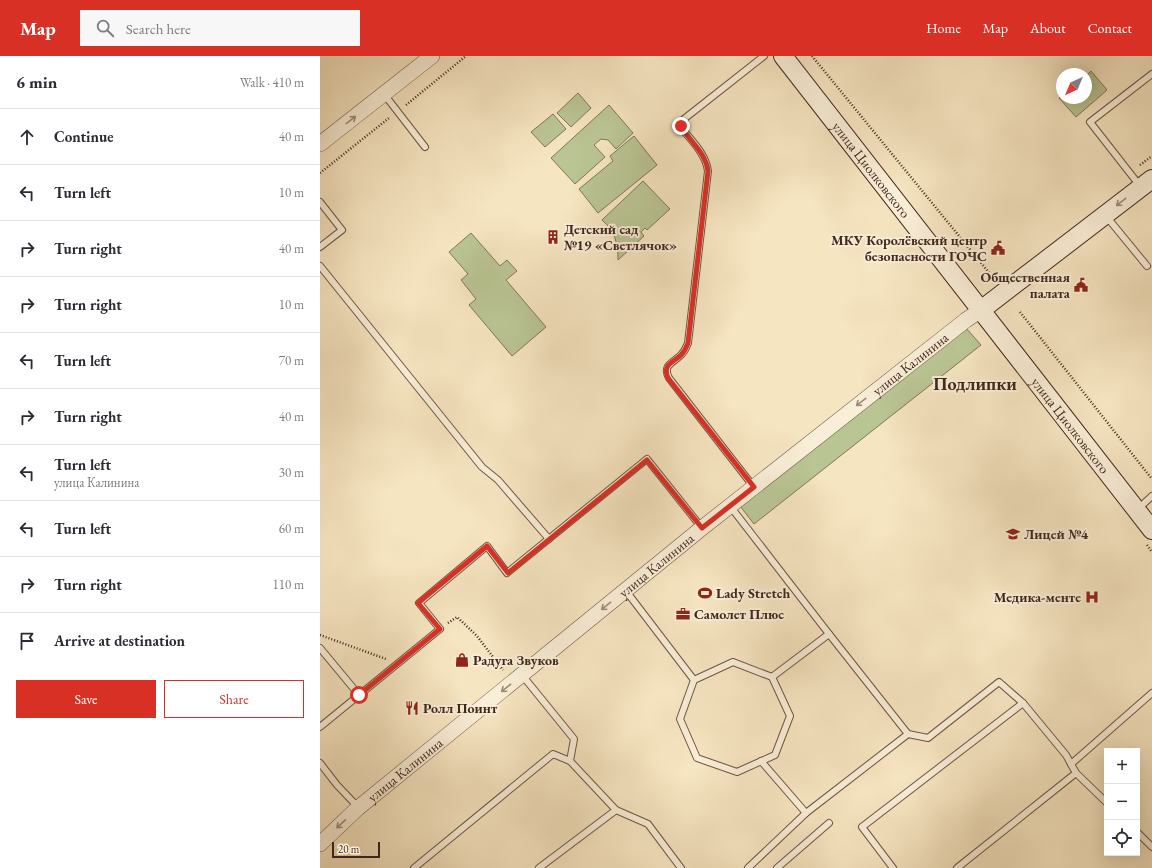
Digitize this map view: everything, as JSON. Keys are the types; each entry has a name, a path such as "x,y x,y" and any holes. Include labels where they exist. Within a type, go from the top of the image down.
{"main road":[{"name":"улица Циолковского","path":"783,56 1152,530"},
{"name":"улица Калинина","path":"981,310 1146,183"}],"street":[{"path":"320,144 432,56"},
{"name":"улица Калинина","path":"320,844 358,808 625,590 966,320 981,310"}],"lane":[{"path":"754,487 668,378 666,373 667,368 681,355 686,349 688,343 708,171 704,156 683,130 681,122 764,56"},
{"path":"1146,183 1090,122 1152,74"},
{"path":"384,94 425,147"},
{"path":"320,202 342,230 320,247"},
{"path":"1105,215 1147,266"},
{"path":"320,266 482,467 498,480 549,539"},
{"path":"320,727 440,629 418,603 487,546 508,573 647,460 702,528"},
{"path":"1136,510 1152,496"},
{"path":"730,506 908,734 928,738 999,682 1023,703 1066,754 1076,773 1104,800"},
{"path":"625,590 694,680"},
{"path":"772,677 829,634"},
{"path":"320,648 359,695"},
{"path":"733,662 772,677 790,716 775,755 737,772 697,758 680,719 694,680 733,662"},
{"path":"522,675 574,739 570,761"},
{"path":"1071,764 1152,693"},
{"path":"893,868 862,828 1023,703"},
{"path":"748,868 806,813 908,734"},
{"path":"414,868 553,754 570,761 616,810 648,824 681,868"},
{"path":"761,761 806,813"},
{"path":"320,763 358,808"},
{"path":"957,868 1076,773"},
{"path":"539,868 616,810"},
{"path":"777,868 829,823"},
{"path":"1140,835 1152,847"}],"path":[{"path":"812,56 996,280"},
{"path":"1020,312 1152,479"},
{"path":"440,629 457,617 477,636 506,673"},
{"path":"320,635 398,663"}],"green space":[{"path":"1092,72 1107,90 1092,103"},
{"path":"578,93 591,108 571,127 557,113"},
{"path":"1064,104 1091,104 1076,117"},
{"path":"609,105 633,133 616,149 608,140 601,139 594,145 605,157 575,184 551,158"},
{"path":"553,114 566,129 545,147 531,132"},
{"path":"634,136 657,165 598,213 579,189 613,161 610,156"},
{"path":"643,181 670,209 647,230 645,228 641,232 644,236 618,260 617,248 613,233 602,220"},
{"path":"471,233 500,266 507,260 517,271 506,280 546,327 512,356 469,305 476,299 461,280 468,274 449,252"},
{"path":"966,328 981,345 754,524 740,506"}],"place":[{"name":"Детский сад №19 «Светлячок»","path":"553,237"},
{"name":"МКУ Королёвский центр безопасности ГОЧС","path":"998,248"},
{"name":"Общественная палата","path":"1081,285"},
{"name":"Лицей №4","path":"1013,534"},
{"name":"Lady Stretch","path":"705,593"},
{"name":"Медика-менте","path":"1092,597"},
{"name":"Самолет Плюс","path":"683,614"},
{"name":"Радуга Звуков","path":"462,660"},
{"name":"Ролл Поинт","path":"412,708"}],"district":[{"name":"Подлипки","path":"975,383"}],"route":[{"path":"359,695 440,629 418,603 487,546 508,573 647,460 702,528 754,487 668,378 666,373 667,368 681,355 686,349 688,343 708,171 704,156 681,126"}]}
